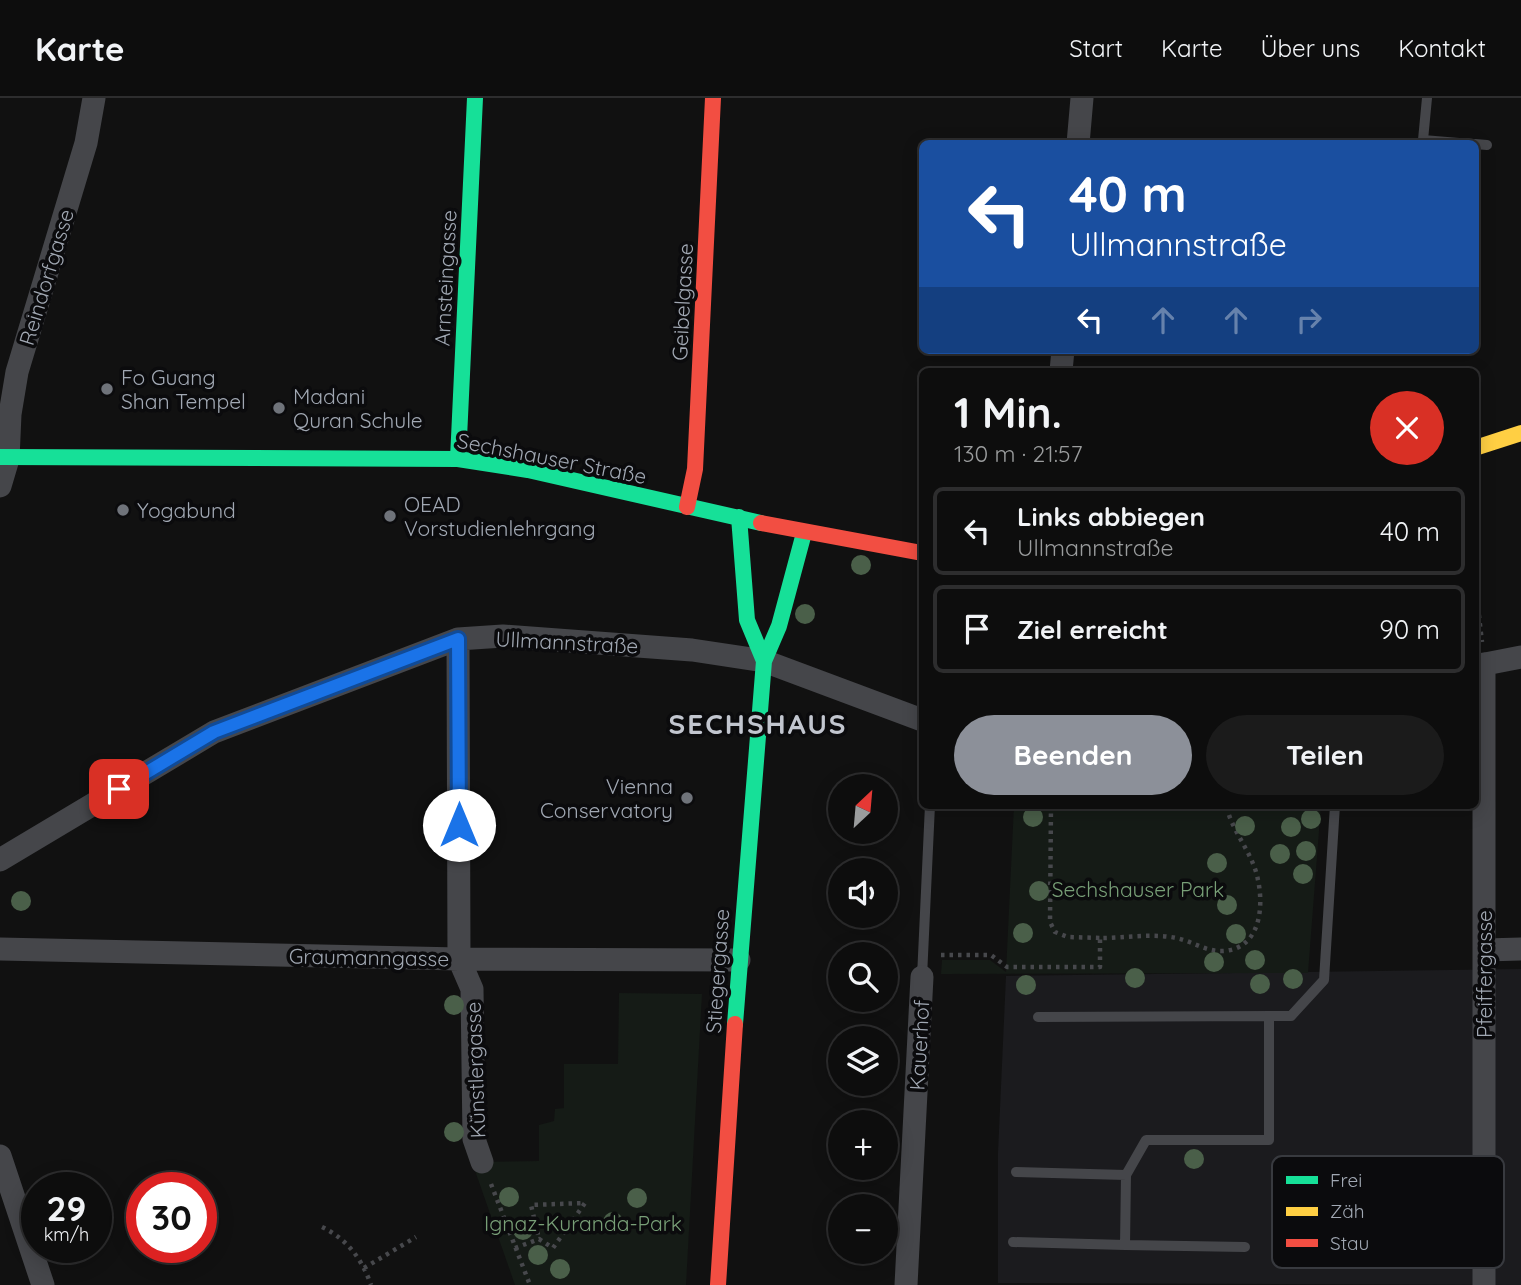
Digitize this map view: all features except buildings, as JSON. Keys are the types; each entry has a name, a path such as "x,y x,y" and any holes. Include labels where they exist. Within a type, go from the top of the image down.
{"street":[{"name":"Reindorfgasse","path":"0,486 17,372 86,143 94,98"},
{"name":"Arnsteingasse","path":"458,459 475,98"},
{"name":"Geibelgasse","path":"687,506 695,469 713,98"},
{"path":"1078,140 1082,98"},
{"path":"1479,447 1521,433"},
{"name":"Sechshauser Straße","path":"4,458 458,459 528,470 804,533 919,552"},
{"name":"Stiegergasse","path":"739,517 747,620 764,661"},
{"name":"Stiegergasse","path":"718,1285 738,960 764,661 779,626 804,533"},
{"name":"Ullmannstraße","path":"0,860 214,732 458,639 503,636 692,650 764,661 919,719"},
{"name":"Künstlergasse","path":"458,639 459,959 472,989 474,1139 482,1162"},
{"path":"1480,665 1521,657"},
{"name":"Pfeiffergasse","path":"1480,665 1485,950 1484,1156"},
{"name":"Graumanngasse","path":"0,949 459,959 738,960"},
{"path":"1485,950 1521,949"},
{"name":"Kauerhof","path":"906,1285 923,966"},
{"path":"0,1156 43,1285"}],"lane":[{"path":"1423,140 1427,98"},
{"name":"Kauerhof","path":"923,966 930,809"},
{"path":"1038,1017 1291,1016 1324,980 1335,809"},
{"path":"1125,1245 1126,1175 1146,1140 1269,1140 1269,1017"},
{"path":"1016,1172 1126,1175"},
{"path":"1013,1242 1245,1247"}],"path":[{"path":"1051,809 1050,922 1055,932 1068,937 1175,938 1222,951 1238,948 1252,938 1258,922 1258,879 1228,809"},
{"path":"923,966 991,955 1007,967 1100,967 1100,938"},
{"name":"Künstlergasse","path":"482,1162 530,1285"},
{"path":"585,1203 553,1248 538,1239 531,1205 585,1203"},
{"path":"322,1227 338,1235 364,1268 371,1285"},
{"path":"364,1268 416,1237"},
{"path":"515,1248 538,1239"}],"shaded area":[{"path":"1521,969 1521,1285 998,1283 998,1153 1006,976"}],"green space":[{"name":"Sechshauser Park","path":"1014,809 1321,809 1308,973 941,974 942,960 990,960 1006,972"},
{"name":"Ignaz-Kuranda-Park","path":"619,993 702,994 686,1285 515,1285 472,1162 539,1161 539,1125 554,1121 555,1109 564,1108 564,1064 618,1064"}],"traffic: fast":[{"path":"458,459 475,98"},
{"path":"0,457 458,459 528,470 761,523"},
{"path":"739,517 747,620 764,661"},
{"path":"735,1024 764,661 779,626 804,533"}],"traffic: slow":[{"path":"1479,447 1521,433"}],"traffic: jam":[{"path":"687,507 695,469 713,98"},
{"path":"761,523 919,552"},
{"path":"718,1285 735,1024"}],"place":[{"name":"Fo Guang Shan Tempel","path":"107,389"},
{"name":"Madani Quran Schule","path":"279,408"},
{"name":"Yogabund","path":"123,510"},
{"name":"OEAD Vorstudienlehrgang","path":"390,516"},
{"name":"Vienna Conservatory","path":"687,798"}],"district":[{"name":"SECHSHAUS","path":"758,723"}],"route":[{"path":"119,789 214,732 458,639 459,825"}]}
